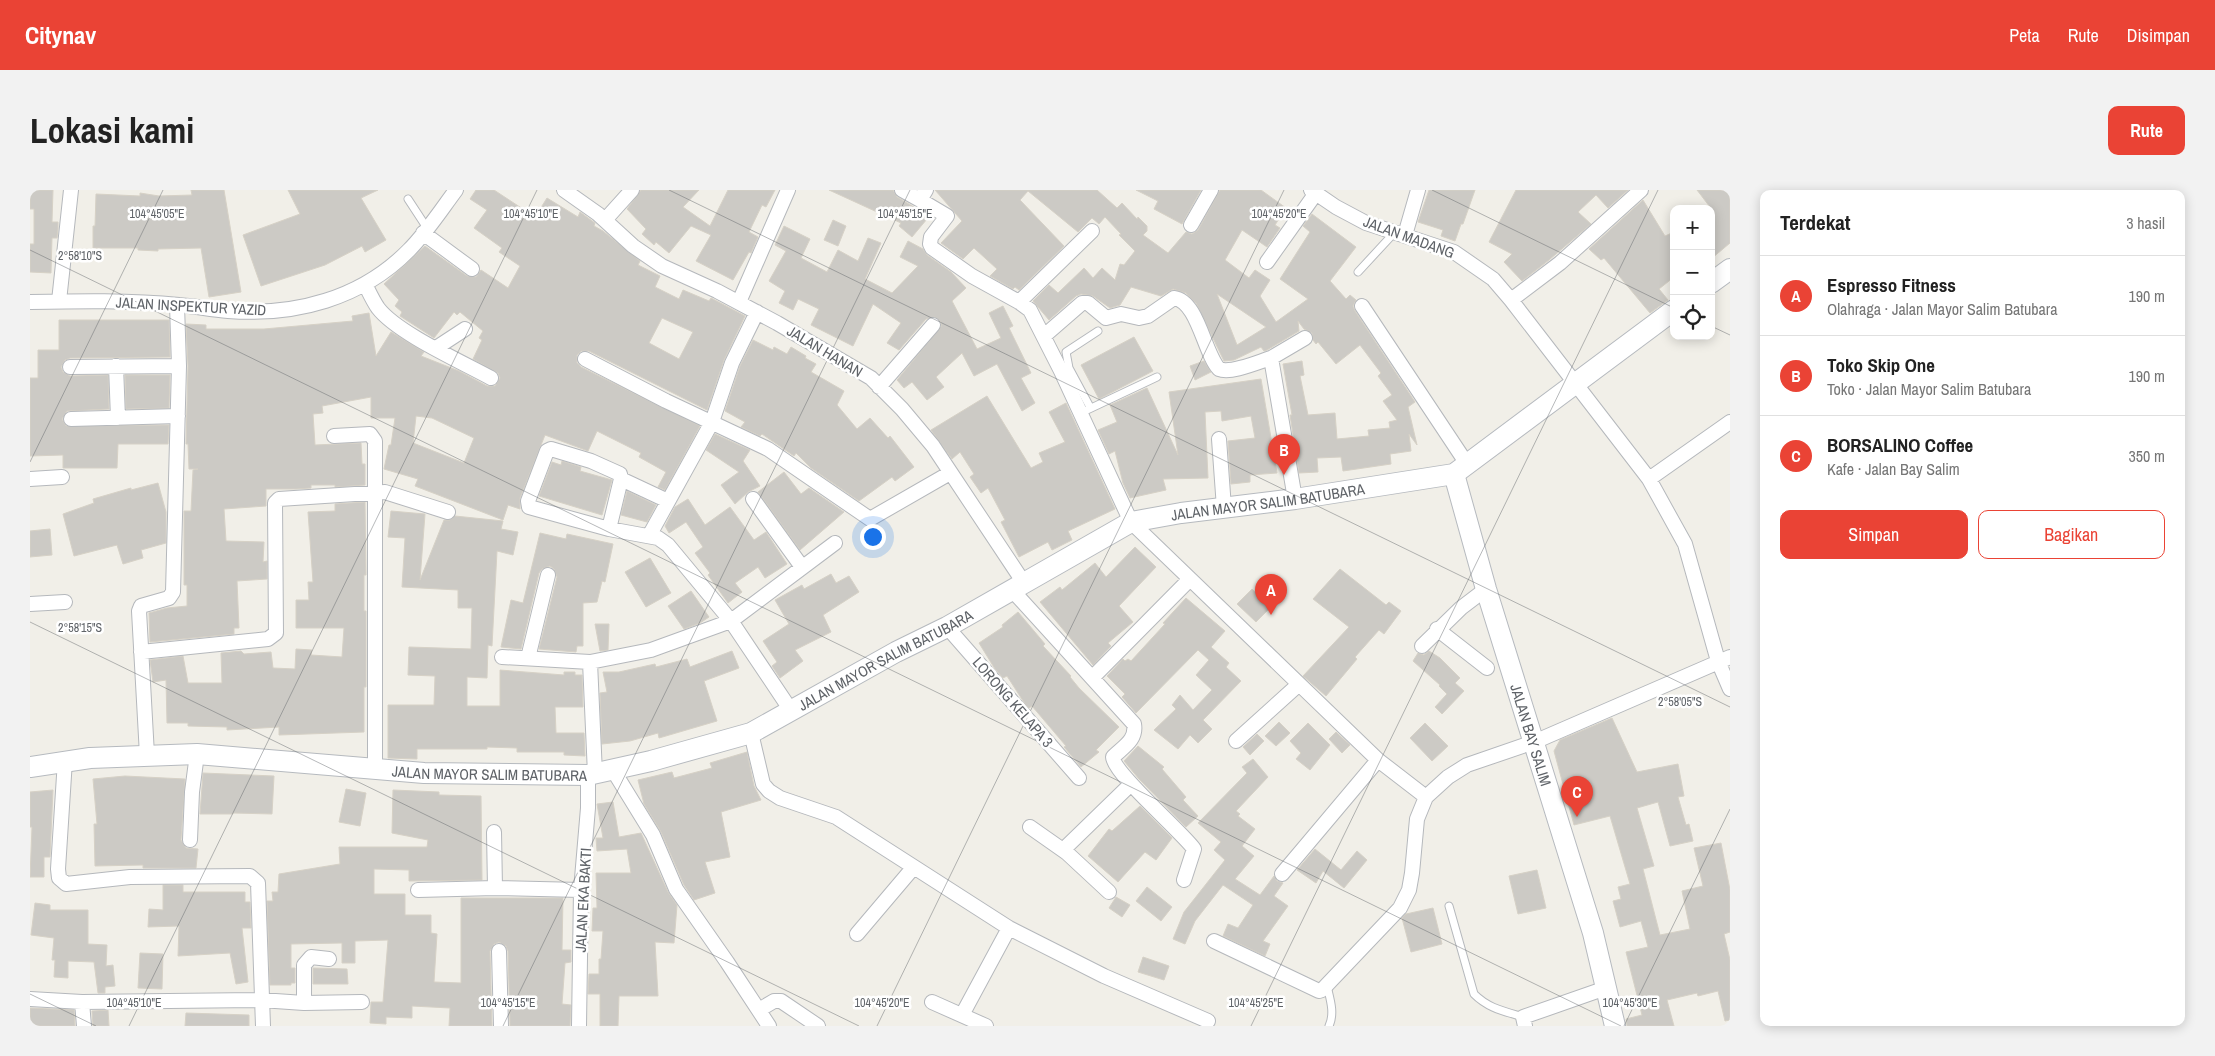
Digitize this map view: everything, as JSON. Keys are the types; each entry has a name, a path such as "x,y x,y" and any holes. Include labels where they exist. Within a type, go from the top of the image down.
{"street":[{"path":"59,301 71,190"},
{"name":"JALAN INSPEKTUR YAZID","path":"30,302 59,301 177,305 227,311 294,310 339,297 365,284 400,258 425,231 456,190"},
{"name":"JALAN HANAN","path":"564,190 604,220 633,246 655,261 739,302 846,363 880,387 902,409 933,446 1018,586 1092,678 1134,724 1134,738 1113,757 1113,762 1131,784"},
{"path":"604,220 632,190"},
{"path":"739,302 788,190"},
{"path":"902,190 923,195 947,216 931,237 930,244 932,248 972,276 1030,310 1065,369 1085,410 1131,522 1298,685 1378,760 1426,797"},
{"path":"1191,225 1211,190"},
{"path":"1400,234 1418,190"},
{"path":"1511,300 1560,263 1641,190"},
{"path":"1267,262 1314,192"},
{"name":"JALAN MADANG","path":"1314,192 1336,207 1366,223 1454,252 1467,259 1493,279 1511,300 1650,479 1685,544 1724,659 1730,689"},
{"path":"425,231 472,269"},
{"path":"1019,302 1092,231"},
{"path":"365,284 378,308 390,320 491,378"},
{"path":"1044,336 1082,303 1090,304 1106,318 1121,314 1139,318 1154,313 1174,298 1181,299 1190,308 1219,369 1223,371 1271,358 1305,338"},
{"path":"147,755 139,611 141,606 169,598 173,592 179,366 177,305"},
{"path":"1362,306 1460,469"},
{"path":"649,536 712,422 732,363 757,312"},
{"name":"JALAN MAYOR SALIM BATUBARA","path":"30,767 65,760 197,754 424,773 599,773 751,733 790,709 947,627 1131,522 1295,499 1460,469 1670,313"},
{"path":"880,387 933,325"},
{"path":"436,348 465,329"},
{"path":"1271,358 1295,499"},
{"path":"585,359 666,401 768,449 870,519 950,473"},
{"path":"70,366 179,366"},
{"path":"116,366 118,418"},
{"path":"71,419 178,416"},
{"path":"1650,479 1730,422"},
{"path":"334,436 370,434 373,435 375,441 375,770"},
{"path":"1219,439 1224,508"},
{"path":"668,501 622,479 620,474 616,472 552,449 547,451 528,501 529,507 534,510 609,529 658,538 668,545 732,621 790,709"},
{"name":"JALAN BAY SALIM","path":"1460,469 1486,589 1593,933 1615,1026"},
{"path":"30,479 62,478"},
{"path":"609,529 622,479"},
{"path":"141,652 274,637 276,633 276,501 279,499 376,493 391,494 448,512"},
{"path":"753,499 802,568"},
{"path":"502,657 590,662 651,650 732,621 835,542"},
{"path":"528,658 548,575"},
{"path":"1092,678 1190,579"},
{"path":"1422,646 1460,608 1486,589"},
{"path":"30,604 64,602"},
{"name":"LORONG KELAPA 3","path":"947,627 1079,778"},
{"path":"1437,629 1487,668"},
{"path":"1214,941 1319,991 1400,908 1409,890 1417,819 1426,797 1448,777 1467,765 1534,742 1724,659"},
{"name":"JALAN EKA BAKTI","path":"579,1026 581,890 588,808 599,773 590,662"},
{"path":"1236,741 1298,685"},
{"path":"751,733 763,784 768,791 780,798 836,817 1009,928 1104,976 1208,1020"},
{"path":"190,840 192,792 197,754"},
{"path":"65,760 59,878 66,884 130,877 250,876 258,883 262,1026"},
{"path":"1282,874 1378,760"},
{"path":"599,773 653,835 676,889 769,1026"},
{"path":"1063,850 1131,784 1194,849 1184,880"},
{"path":"1030,827 1063,850 1110,892"},
{"path":"494,832 495,888"},
{"path":"857,934 913,868"},
{"path":"418,890 495,888 581,890"},
{"path":"962,1015 1009,928"},
{"path":"500,951 501,1026"},
{"path":"304,1003 304,965 311,957 329,959"},
{"path":"1524,1021 1606,988"},
{"path":"30,999 82,1002 261,1000 304,1003 362,1002"},
{"path":"759,1010 774,1001 781,1001 818,1026"},
{"path":"82,1002 84,1026"},
{"path":"932,1002 986,1026"}],"lane":[{"path":"408,198 425,231"},
{"path":"1358,272 1400,234"},
{"path":"1065,369 1066,352 1098,331"},
{"path":"1085,410 1157,377"},
{"path":"1449,906 1474,994 1484,1004 1524,1021"},
{"path":"1324,988 1332,1009 1329,1026"}],"building":[{"path":"30,190 53,190 52,222 58,222 58,229 57,238 52,238 51,273 30,272 30,244 34,244 34,209 30,209"},
{"path":"191,190 224,190 241,292 209,297 201,248 158,249 158,251 138,250 138,248 93,248 96,194 140,196 140,193 159,196 192,195"},
{"path":"288,190 378,190 361,198 386,240 365,252 362,246 325,265 261,286 243,235 300,214"},
{"path":"476,190 494,190 535,217 547,198 578,217 580,212 595,223 594,226 640,261 638,265 660,276 655,287 679,299 683,290 709,301 711,298 745,316 724,360 707,410 589,351 581,351 577,355 577,363 581,367 700,426 665,490 658,487 666,472 639,457 641,453 597,431 588,451 545,435 520,498 520,509 508,505 503,520 415,486 418,479 384,469 389,445 391,445 395,418 371,418 371,397 322,406 323,413 313,414 315,445 361,443 362,464 365,464 365,485 335,487 335,485 311,485 311,488 266,489 266,506 224,509 226,541 264,542 263,562 267,561 267,579 237,581 239,628 234,628 234,634 150,642 149,613 167,608 187,606 187,585 184,585 184,511 191,511 193,470 198,469 189,469 188,444 186,444 188,366 186,324 206,325 206,329 264,329 353,321 352,316 369,313 376,356 391,332 424,352 421,356 459,371 487,386 495,386 500,378 498,373 473,359 482,340 479,338 483,331 460,312 457,315 454,312 434,338 400,316 402,312 395,306 399,300 384,284 425,246 467,276 476,277 481,270 508,288 520,266 499,252 502,248 474,228 487,210 470,199","holes":["662,318 693,332 679,359 649,343","416,416 432,418 474,438 464,463 413,443"]},
{"path":"641,190 699,190 683,207 710,226 728,190 775,190 766,207 762,205 749,232 758,237 751,253 749,252 733,280 696,261 711,235 691,226 669,253 656,242 654,245 642,234 646,229 627,209"},
{"path":"829,190 893,190 897,197 914,207 927,219 912,237 899,226 901,223"},
{"path":"935,190 1097,190 1117,208 1122,203 1137,219 1138,217 1147,226 1147,231 1143,235 1168,253 1186,232 1192,234 1198,230 1220,190 1261,190 1286,208 1275,225 1280,228 1267,247 1242,230 1225,260 1249,278 1255,270 1270,280 1260,296 1276,322 1308,299 1280,279 1310,232 1303,226 1312,214 1356,247 1330,281 1346,299 1350,295 1356,300 1353,306 1355,311 1415,402 1408,407 1417,445 1409,434 1411,451 1390,454 1391,464 1343,471 1341,457 1317,458 1318,472 1299,473 1283,364 1302,361 1304,375 1300,376 1308,415 1335,413 1337,439 1369,436 1368,430 1390,428 1389,422 1397,420 1383,401 1392,395 1378,376 1381,373 1360,345 1336,364 1318,342 1316,344 1312,333 1304,329 1298,321 1299,331 1267,350 1264,351 1261,347 1234,360 1224,361 1196,303 1186,293 1173,289 1161,296 1131,287 1120,305 1110,308 1093,296 1081,294 1076,296 1049,320 1033,301 1049,285 1058,293 1084,268 1093,278 1102,268 1115,280 1120,264 1124,265 1135,251 1119,235 1121,234 1105,217 1099,224 1092,218 1078,232 1028,191 1020,200 1064,246 1019,290 1015,287 1013,289 990,276 997,269 974,248 963,259 941,243 962,221","holes":["1217,294 1266,327 1237,345"]},
{"path":"1136,190 1201,190 1182,224 1154,209 1158,201"},
{"path":"1429,190 1475,190 1455,241 1441,236 1443,230 1418,222"},
{"path":"1516,190 1628,190 1608,208 1596,195 1578,212 1591,224 1522,281 1504,262 1512,254 1489,242"},
{"path":"1697,190 1730,190 1730,243 1715,256 1715,205 1708,205"},
{"path":"1643,200 1665,236 1670,234 1670,280 1659,289 1668,300 1650,313 1604,258 1601,260 1589,249"},
{"path":"833,220 846,226 838,246 824,240"},
{"path":"784,226 810,239 801,258 827,272 838,250 858,261 868,238 881,243 865,279 892,293 918,266 900,257 908,241 923,249 927,255 951,272 966,288 952,301 977,349 1001,338 989,313 1003,306 1013,326 1009,328 1031,373 1021,378 1035,403 1022,411 997,364 974,376 962,353 936,377 944,387 927,400 912,382 904,388 897,380 941,327 941,322 935,317 926,319 899,350 887,343 901,323 873,304 853,346 811,325 819,309 798,299 793,310 779,303 785,291 769,281 786,251 775,245"},
{"path":"59,320 169,320 170,357 70,358 65,360 61,367 63,372 70,376 108,375 109,409 67,411 62,419 66,426 169,425 168,444 118,444 117,468 63,468 63,455 30,456 30,378 38,378 38,350 59,350"},
{"path":"1134,337 1153,371 1099,399 1081,365"},
{"path":"753,340 773,350 774,347 787,354 791,347 806,356 805,358 816,364 811,372 844,391 837,405 857,429 870,418 888,438 890,436 914,467 895,481 892,477 859,501 811,468 796,453 794,456 762,434 760,436 741,427 745,422 725,411 740,366"},
{"path":"1204,361 1211,372 1195,380 1190,366"},
{"path":"125,375 170,375 169,408 126,409"},
{"path":"1261,379 1277,473 1250,475 1250,482 1231,484 1228,441 1255,438 1251,416 1222,421 1221,411 1205,412 1208,478 1163,479 1166,490 1130,498 1123,483 1115,451 1109,454 1098,430 1117,422 1110,405 1147,388 1178,455 1169,392"},
{"path":"987,396 1031,468 1043,462 1039,453 1065,442 1049,412 1066,403 1115,509 1068,531 1072,540 1052,550 1048,542 1019,557 1001,522 1005,520 988,488 981,493 970,477 974,474 960,452 952,459 931,430"},
{"path":"715,434 750,450 743,461 760,486 748,492 735,504 721,485 739,472 706,450"},
{"path":"562,461 581,467 580,471 612,480 602,515 539,496 552,462 561,465"},
{"path":"784,472 801,494 809,488 844,512 800,550 758,492"},
{"path":"158,483 166,512 166,543 141,550 143,558 123,564 117,545 74,556 63,514 94,503 93,499 131,488 131,490"},
{"path":"627,491 656,505 647,522 621,515"},
{"path":"688,499 705,525 730,507 754,540 766,532 787,564 765,578 758,567 735,583 742,592 728,603 708,575 710,573 695,553 703,547 686,522 669,533 665,526 675,507"},
{"path":"365,502 366,575 364,575 364,611 366,611 366,687 364,687 364,732 279,735 279,727 227,730 227,727 188,726 188,723 167,723 166,680 153,682 150,660 183,656 188,683 222,683 221,653 241,651 244,654 271,652 273,668 295,669 296,649 312,650 311,655 342,657 344,628 296,628 296,600 309,600 308,582 313,582 308,512 335,511 335,504"},
{"path":"391,511 425,514 420,580 444,520 450,520 455,516 503,521 501,529 518,532 513,555 497,551 492,646 488,645 487,678 467,677 467,706 500,706 500,670 564,675 564,672 575,672 575,675 582,675 583,707 555,707 556,733 584,733 585,756 564,755 564,752 517,752 517,748 487,747 487,749 417,749 417,759 388,758 388,705 434,705 435,676 408,675 409,647 471,649 472,608 458,608 458,590 402,587 405,538 388,537"},
{"path":"50,529 52,555 30,557 30,531"},
{"path":"540,533 566,539 567,534 613,544 605,582 602,581 597,602 583,603 583,646 577,646 576,652 539,649 557,577 554,569 550,566 542,569 539,573 521,649 501,647 511,600 523,603"},
{"path":"1135,547 1156,567 1119,606 1133,622 1108,643 1111,646 1093,665 1040,602 1060,587 1062,590 1095,563 1106,577"},
{"path":"650,558 671,593 646,607 625,572"},
{"path":"1340,569 1386,605 1389,602 1401,611 1384,634 1379,630 1355,657 1357,659 1326,696 1303,676 1349,627 1313,599"},
{"path":"831,574 836,583 849,576 859,592 823,615 831,632 795,650 803,661 780,678 772,666 777,662 763,641 789,624 775,600 802,585 804,589"},
{"path":"1252,589 1271,607 1256,622 1237,604"},
{"path":"691,591 709,617 700,623 684,629 668,606"},
{"path":"1186,598 1225,631 1211,647 1229,663 1226,667 1241,681 1203,720 1212,729 1198,743 1190,735 1178,749 1154,730 1176,709 1172,705 1180,695 1193,710 1212,690 1196,675 1209,660 1198,650 1136,713 1122,697 1125,694 1107,676 1123,659 1131,661"},
{"path":"1018,612 1045,644 1043,646 1071,676 1079,688 1119,727 1096,750 1099,752 1081,767 1032,706 1029,708 1025,704 1007,676 1003,678 995,669 979,643 1003,627 1002,625"},
{"path":"595,624 609,624 608,650 600,651"},
{"path":"732,651 739,668 704,681 717,721 659,738 658,733 630,741 602,744 600,693 607,692 603,672 619,672 655,664 656,667 687,659 690,667"},
{"path":"1429,651 1440,658 1460,678 1455,683 1464,691 1442,714 1435,707 1447,694 1440,685 1413,661 1418,653 1424,655"},
{"path":"1612,718 1637,772 1678,764 1684,796 1678,797 1686,825 1689,824 1693,841 1670,846 1658,802 1637,808 1654,866 1643,869 1660,935 1690,929 1682,891 1703,886 1694,848 1721,843 1730,890 1730,932 1724,934 1730,960 1730,1020 1725,1021 1718,991 1698,996 1697,993 1667,1000 1674,1026 1627,1026 1626,1019 1642,1015 1626,952 1648,947 1641,921 1620,927 1613,901 1621,899 1618,887 1630,884 1610,816 1574,825 1554,751 1560,740"},
{"path":"1279,722 1290,733 1276,746 1265,736"},
{"path":"1308,723 1330,745 1310,770 1296,759 1301,753 1290,741"},
{"path":"1425,723 1448,746 1432,761 1410,738"},
{"path":"1336,732 1350,745 1342,753 1329,739"},
{"path":"1257,734 1264,741 1250,755 1243,747"},
{"path":"1138,746 1164,767 1162,769 1186,797 1183,800 1198,816 1186,827 1124,761"},
{"path":"747,752 754,786 761,800 721,812 730,857 705,862 715,893 694,900 684,885 661,832 644,804 638,780 672,772 674,778 712,768 710,763"},
{"path":"1253,759 1268,777 1236,811 1240,814 1238,816 1255,829 1242,846 1254,856 1235,879 1260,895 1274,876 1277,881 1283,883 1274,896 1288,906 1263,941 1270,944 1265,956 1223,936 1228,924 1238,928 1253,905 1223,885 1195,921 1185,944 1173,939 1184,912 1225,860 1214,850 1221,842 1198,823 1247,773 1242,767"},
{"path":"203,773 274,776 272,814 200,814"},
{"path":"125,776 185,779 181,840 186,848 198,849 196,868 143,868 143,865 95,866 94,824 97,824 93,779"},
{"path":"346,789 366,793 360,826 339,822"},
{"path":"53,790 50,857 44,857 44,877 30,877 32,827 30,827 30,792"},
{"path":"393,790 439,792 439,795 481,796 482,880 409,881 409,870 374,869 374,894 405,894 405,915 431,915 431,933 437,934 434,982 461,983 461,898 563,898 562,950 571,950 571,962 565,963 562,1004 571,1005 570,1026 510,1026 508,951 506,946 499,942 494,944 490,951 492,1026 449,1026 450,1008 412,1006 412,1018 386,1017 386,1024 370,1023 371,1002 383,1002 388,940 355,941 355,963 342,963 342,943 291,944 291,968 295,968 295,983 291,983 291,985 270,985 267,901 273,901 272,892 278,892 279,874 340,864 339,847 427,847 428,840 392,833"},
{"path":"613,802 619,837 641,833 668,892 677,905 674,943 655,942 658,996 619,996 618,1026 600,1026 600,994 588,994 589,974 599,974 603,931 592,931 593,908 597,908 596,873 631,873 627,849 597,851 596,838 603,838 597,804"},
{"path":"1140,806 1172,838 1156,860 1145,852 1118,882 1088,856 1109,829 1112,831"},
{"path":"1315,849 1341,870 1357,851 1367,860 1344,888 1323,871 1316,883 1297,870"},
{"path":"1537,870 1546,908 1518,914 1509,876"},
{"path":"163,885 183,885 183,892 245,892 245,902 250,902 251,928 242,928 248,982 236,984 230,953 178,956 179,926 148,927 149,909 163,910"},
{"path":"1147,887 1172,907 1161,921 1136,901"},
{"path":"1116,897 1130,905 1122,917 1109,908"},
{"path":"35,903 50,905 50,910 88,910 88,944 107,945 106,966 113,965 115,986 105,987 105,993 98,993 94,962 68,961 68,978 54,977 55,960 52,960 54,938 31,935"},
{"path":"1433,908 1442,944 1411,952 1402,918 1406,914"},
{"path":"140,953 163,954 162,989 138,988"},
{"path":"1143,957 1169,966 1164,980 1138,972"},
{"path":"313,968 347,969 348,984 313,984"},
{"path":"30,1008 74,1010 75,1026 30,1026"},
{"path":"108,1010 109,1026 93,1026 92,1011"},
{"path":"186,1013 249,1015 249,1026 185,1026"}],"place":[{"name":"Toko Skip One","path":"1284,475"},
{"name":"Espresso Fitness","path":"1271,615"},
{"name":"BORSALINO Coffee","path":"1577,817"}]}
